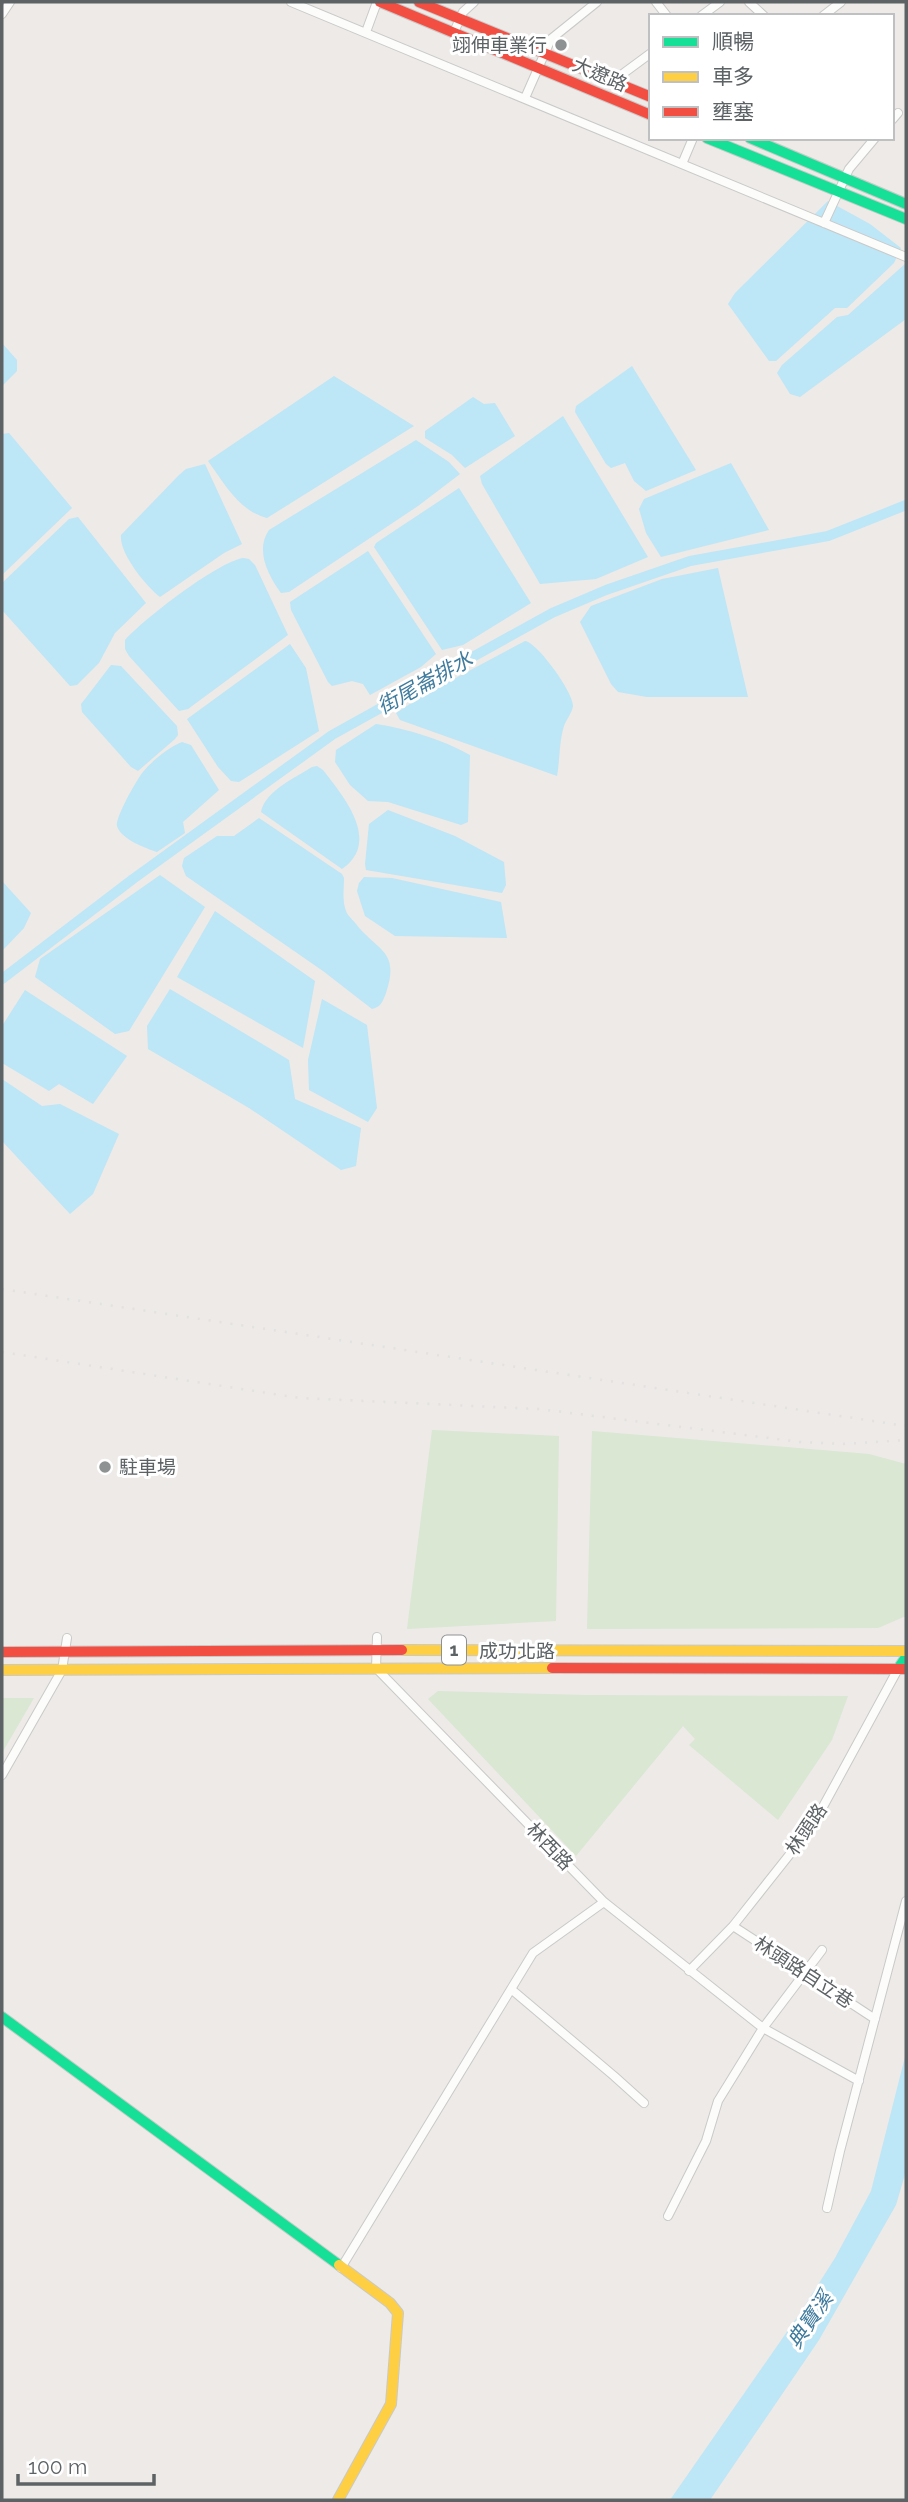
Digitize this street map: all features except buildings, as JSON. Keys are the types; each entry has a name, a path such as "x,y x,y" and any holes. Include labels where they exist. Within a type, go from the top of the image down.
{"main road":[{"name":"大遼路","path":"379,2 649,114"},
{"name":"大遼路","path":"419,2 649,96"},
{"path":"712,140 906,219"},
{"path":"755,140 906,204"},
{"name":"成功北路","path":"2,1652 906,1651"},
{"path":"902,1669 906,1657"},
{"name":"成功北路","path":"2,1670 902,1669"},
{"path":"2,2017 390,2303 398,2313 391,2404 338,2500"}],"street":[{"path":"2,14 10,2"},
{"path":"291,2 906,257"},
{"path":"366,32 379,2"},
{"path":"453,32 466,8 474,2"},
{"path":"525,98 551,39 597,2"},
{"path":"704,14 720,2"},
{"path":"749,2 762,14"},
{"path":"826,14 841,2"},
{"path":"613,81 649,55"},
{"path":"682,164 692,140"},
{"path":"824,223 844,178 873,140"},
{"path":"376,1668 377,1637"},
{"path":"2,1775 62,1670 67,1638"},
{"name":"林西路","path":"376,1668 604,1902 763,2028 859,2081"},
{"name":"林頭路","path":"689,1971 733,1926 813,1825 902,1669"},
{"path":"827,2208 906,1901"},
{"path":"341,2268 533,1953 604,1902"},
{"name":"林頭路自立巷","path":"733,1926 875,2019"},
{"path":"668,2216 706,2141 718,2101 763,2028 822,1950"},
{"path":"511,1989 643,2104"}],"green space":[{"path":"432,1430 559,1436 556,1621 407,1629"},
{"path":"592,1431 869,1454 906,1464 906,1616 878,1628 587,1629"},
{"path":"438,1691 585,1695 848,1696 832,1740 778,1820 689,1745 695,1739 683,1726 576,1856 428,1699"},
{"path":"2,1698 34,1698 2,1753"}],"water":[{"path":"828,201 870,224 901,248 894,263 847,308 835,308 776,361 769,361 728,304 735,293"},
{"path":"906,263 906,319 800,397 790,394 777,373 782,365 837,317 848,315"},
{"path":"2,343 17,360 17,371 2,386"},
{"path":"632,366 696,470 646,491 634,481 625,463 611,468 606,464 575,412 576,406"},
{"path":"334,376 414,426 267,518 248,509 233,495 208,461"},
{"path":"473,397 484,404 495,403 515,436 465,468 452,455 425,438 425,431"},
{"path":"563,416 648,557 596,579 540,584 482,484 480,476"},
{"path":"9,433 72,508 2,575 2,434"},
{"path":"416,440 449,462 460,474 418,506 289,592 281,593 268,570 263,554 269,530"},
{"path":"731,463 769,530 661,557 646,533 639,509 644,499"},
{"path":"205,464 242,544 224,553 160,597 129,560 121,535 186,469"},
{"path":"459,488 531,603 463,645 442,650 374,547 376,543"},
{"path":"78,517 146,603 115,633 99,663 77,685 70,686 2,610 2,583 69,519"},
{"path":"368,551 436,654 421,667 370,695 363,684 352,681 332,686 328,682 291,610 290,602"},
{"path":"243,558 249,559 255,565 288,635 188,709 179,711 129,656 125,649 125,640 164,606 199,581"},
{"path":"718,568 748,697 647,697 618,692 611,684 580,622 591,606 662,579"},
{"path":"525,641 546,659 572,700 573,706 562,732 557,776 400,720 396,713 422,696"},
{"path":"290,644 306,668 319,731 239,782 231,781 218,767 187,719"},
{"path":"111,665 121,666 177,726 178,735 175,739 138,771 131,767 82,712 81,704"},
{"path":"376,724 424,735 470,755 468,822 461,825 388,802 368,801 350,785 335,762 336,750"},
{"path":"182,742 191,745 219,790 183,822 185,833 157,852 128,839 119,831 117,822 143,772 161,755"},
{"path":"317,766 340,792 359,832 359,845 353,858 342,869 261,812 274,791"},
{"path":"388,810 455,836 504,862 506,885 502,893 366,870 369,824"},
{"path":"259,818 342,874 347,913 385,953 388,960 390,979 384,999 378,1007 372,1009 323,971 186,876 182,866 184,858 217,836 234,836"},
{"path":"160,875 205,907 129,1031 115,1034 35,977 40,959"},
{"path":"364,877 392,878 501,902 507,938 395,936 365,916 357,891"},
{"path":"2,881 31,913 24,928 2,951"},
{"path":"215,911 315,981 303,1048 177,977"},
{"path":"170,989 289,1060 295,1099 361,1128 356,1166 341,1170 249,1108 148,1049 147,1026"},
{"path":"25,990 127,1056 93,1104 59,1084 49,1091 2,1063 2,1026"},
{"path":"322,999 367,1025 377,1108 368,1122 309,1090 308,1060"},
{"path":"2,1079 42,1106 60,1104 119,1134 93,1194 70,1214 2,1141"},
{"name":"典寶溪","path":"906,2053 906,2171 896,2205 819,2340 710,2500 670,2500 800,2313 835,2258 871,2191"}],"waterway":[{"name":"街尾崙排水","path":"2,979 133,879 332,735 552,613 606,590 690,561 828,536 906,505"}],"railway":[{"path":"2,1289 906,1426"},
{"path":"2,1352 300,1398 539,1409 800,1442 843,1444 906,1440"}],"traffic: fast":[{"path":"712,140 906,219"},
{"path":"755,140 906,204"},
{"path":"898,1669 906,1657"},
{"path":"2,2017 339,2265"}],"traffic: slow":[{"path":"402,1650 906,1651"},
{"path":"2,1670 552,1668"},
{"path":"338,2500 391,2404 398,2313 390,2303 339,2265"}],"traffic: jam":[{"path":"380,2 649,114"},
{"path":"419,2 649,96"},
{"path":"2,1652 402,1650"},
{"path":"552,1668 906,1669"}],"place":[{"name":"翊伸車業行","path":"561,45"},
{"name":"駐車場","path":"105,1467"}]}
